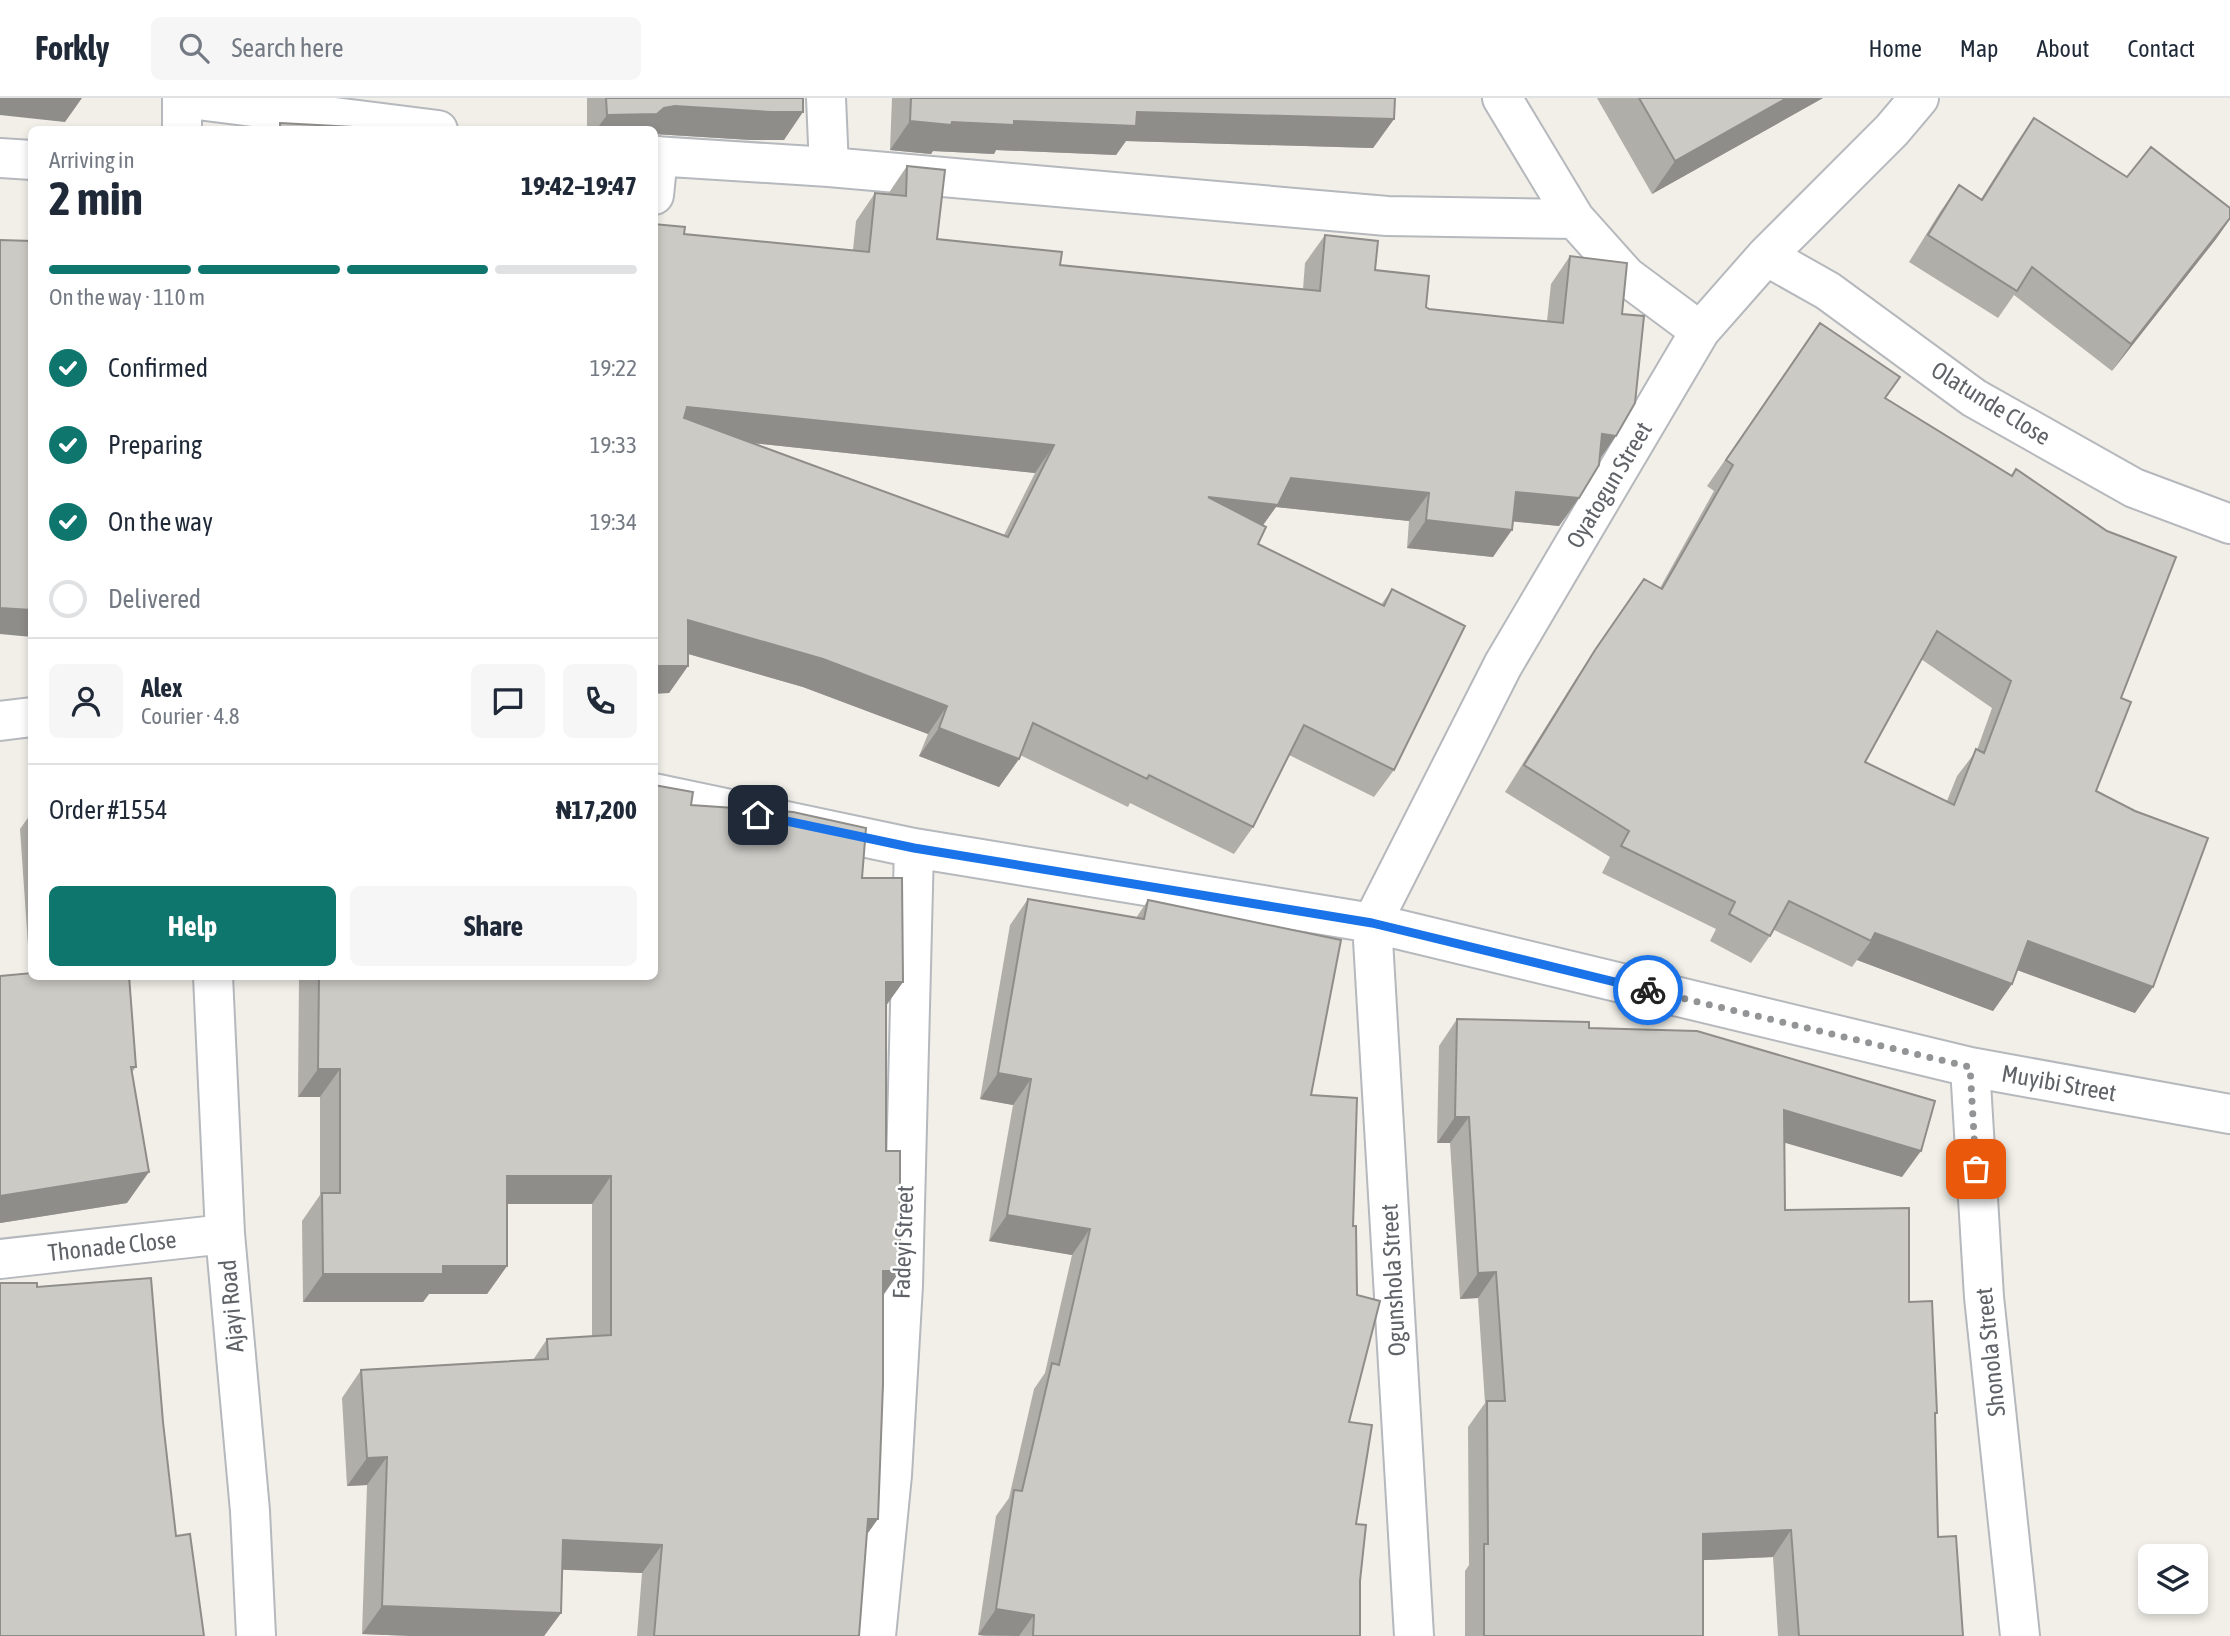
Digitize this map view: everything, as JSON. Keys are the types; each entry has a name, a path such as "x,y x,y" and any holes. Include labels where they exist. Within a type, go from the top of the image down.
{"street":[{"path":"182,126 182,98 406,126"},
{"path":"826,98 829,167"},
{"path":"1502,98 1575,219 1626,276 1700,331"},
{"name":"Oyatogun Street","path":"1372,923 1503,665 1700,331 1766,256 1892,130 1919,98"},
{"path":"658,156 829,167 1387,216 1575,219"},
{"path":"0,158 28,160"},
{"name":"Olatunde Close","path":"1766,256 1828,290 1974,398 2134,488 2230,524"},
{"path":"0,721 28,718"},
{"name":"Muyibi Street","path":"658,794 914,848 1372,923 1970,1067 2230,1114"},
{"name":"Fadeyi Street","path":"876,1636 892,1475 903,1285 914,848"},
{"name":"Ogunshola Street","path":"1372,923 1414,1636"},
{"name":"Ajayi Road","path":"213,980 225,1234 250,1511 256,1636"},
{"name":"Shonola Street","path":"1970,1067 1984,1297 2020,1636"},
{"name":"Thonade Close","path":"0,1259 225,1234"}],"building":[{"path":"606,98 803,98 803,112 675,106 664,108 657,114 607,115"},
{"path":"911,98 1395,98 1394,119 1137,112 1136,126 1014,121 1014,125 952,122 951,125 910,121"},
{"path":"1639,98 1787,98 1675,161"},
{"path":"2034,118 2127,177 2151,147 2230,208 2230,218 2131,344 2032,267 2017,291 1928,235 1959,185 1982,200"},
{"path":"280,123 335,126 280,126"},
{"path":"907,166 945,170 937,239 1062,252 1060,265 1320,291 1325,235 1378,241 1375,270 1429,276 1426,307 1429,309 1563,323 1570,256 1627,263 1622,314 1644,316 1635,403 1616,436 1602,434 1599,465 1579,498 1516,492 1512,530 1426,520 1429,493 1291,478 1278,505 1208,497 1266,527 1258,544 1384,606 1392,589 1465,626 1394,770 1304,725 1253,827 1149,775 1147,779 1033,723 1019,759 939,728 947,706 823,659 688,620 688,666 658,666 658,224 685,227 684,234 869,252 875,193 906,196","holes":["687,407 1054,445 1008,537 684,418"]},
{"path":"0,240 28,241 28,610 0,608"},
{"path":"1820,323 1900,377 1885,398 2012,476 2016,469 2107,531 2176,557 2121,698 2131,702 2096,791 2135,811 2208,838 2153,987 2028,941 2012,984 1875,933 1871,941 1789,901 1770,936 1729,914 1735,902 1621,846 1629,831 1524,765 1595,650 1644,579 1662,589 1733,465 1726,460","holes":["1937,631 2011,681 1984,753 1976,749 1954,805 1865,762"]},
{"path":"658,786 693,792 691,805 793,812 866,828 862,878 902,878 903,982 886,982 886,1151 900,1151 900,1271 883,1271 883,1384 878,1519 868,1519 859,1636 654,1636 662,1545 563,1540 561,1613 382,1606 387,1457 367,1458 361,1370 548,1359 547,1339 611,1335 611,1176 507,1176 507,1266 443,1266 443,1274 323,1274 322,1193 340,1193 340,1069 318,1069 319,980 658,980"},
{"path":"1028,899 1144,919 1148,900 1341,940 1311,1095 1357,1098 1353,1226 1356,1226 1357,1295 1380,1301 1349,1422 1372,1425 1356,1524 1366,1525 1360,1581 1360,1636 1033,1636 1034,1615 996,1609 1014,1490 1022,1491 1052,1363 1059,1365 1090,1229 1007,1215 1031,1079 998,1073"},
{"path":"28,973 28,980 129,980 136,1067 131,1067 149,1172 0,1196 0,976"},
{"path":"1457,1019 1589,1022 1589,1028 1697,1031 1935,1101 1921,1151 1784,1110 1785,1210 1909,1208 1909,1302 1932,1301 1937,1413 1938,1537 1956,1536 1963,1636 1799,1636 1791,1530 1703,1534 1703,1636 1484,1636 1484,1544 1488,1544 1487,1401 1505,1401 1496,1272 1478,1273 1469,1117 1455,1117"},
{"path":"151,1278 176,1536 190,1534 204,1636 0,1636 0,1283 37,1283 37,1287"}],"way so far":[{"path":"1648,990 1970,1067 1976,1169"}],"route":[{"path":"758,815 914,848 1372,923 1648,990"}]}
